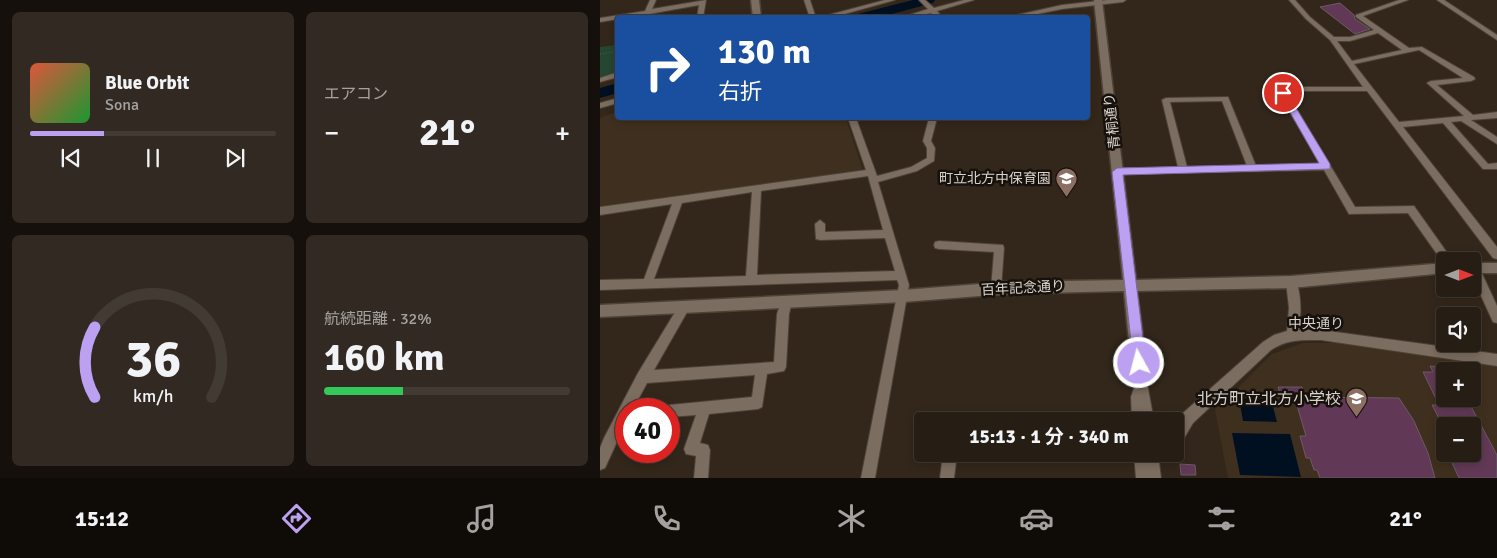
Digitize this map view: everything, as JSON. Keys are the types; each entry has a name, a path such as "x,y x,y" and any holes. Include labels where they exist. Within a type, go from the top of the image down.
{"street":[{"path":"648,12 653,0"},
{"path":"755,0 757,15"},
{"path":"807,0 812,15"},
{"path":"832,15 892,0"},
{"path":"922,0 937,15"},
{"path":"911,15 971,0"},
{"path":"1020,15 1062,6 1098,1 1124,0"},
{"path":"1292,0 1303,14 1332,39 1368,89 1497,255"},
{"path":"1405,0 1358,16 1408,51"},
{"path":"1440,0 1497,38"},
{"path":"630,15 702,1 700,15"},
{"name":"青桐通り","path":"1098,1 1141,383 1146,412"},
{"path":"600,20 615,18"},
{"path":"1332,39 1350,38 1378,31"},
{"path":"1351,63 1420,48 1471,79 1431,83 1467,119 1497,141"},
{"path":"600,80 615,75"},
{"path":"1368,89 1287,89 1283,93 1352,210 1411,209 1442,252"},
{"path":"1183,170 1166,100 1225,99 1253,169"},
{"path":"600,106 615,101"},
{"path":"1396,125 1467,119 1497,114"},
{"path":"853,120 872,176 904,285 868,478"},
{"path":"600,211 914,169 931,159 931,148 927,141 932,120"},
{"path":"1446,121 1486,167 1497,166"},
{"path":"1117,172 1326,167"},
{"path":"751,280 757,189"},
{"path":"647,284 678,200"},
{"path":"820,224 820,236 890,234"},
{"path":"939,245 999,248 996,289"},
{"path":"1481,268 1497,268"},
{"name":"百年記念通り","path":"600,311 903,296 996,289 1130,284 1291,282 1436,269"},
{"path":"600,285 901,275"},
{"path":"1291,282 1294,308 1292,335"},
{"path":"1481,285 1497,318"},
{"path":"642,377 780,367 783,314 786,302"},
{"path":"633,398 642,377 684,307"},
{"name":"中央通り","path":"1184,425 1188,418 1267,346 1278,339 1292,335 1354,338 1497,360"},
{"path":"680,410 758,403 762,368"},
{"path":"1138,412 1137,396 1141,383"},
{"path":"701,478 702,450 691,449 705,408"},
{"path":"600,463 615,437"},
{"path":"947,478 949,462"},
{"path":"1142,462 1143,478"},
{"path":"1152,462 1154,478"}],"path":[{"path":"600,54 615,52"}],"shaded area":[{"path":"615,113 615,120 844,120 847,122 862,168 860,171 600,207 600,118"},
{"name":"北方町立北方小学校","path":"1303,343 1339,343 1475,362 1436,362 1436,407 1481,407 1481,363 1497,365 1497,478 1228,478 1215,410 1272,354"}],"green space":[{"path":"615,45 615,74 600,79 600,47"}],"water":[{"path":"1239,398 1271,399 1277,422 1243,421"},
{"path":"1232,433 1290,434 1301,477 1240,475"}],"building":[{"path":"1340,3 1354,15 1355,19 1370,29 1355,34 1320,7"},
{"path":"1430,366 1436,366 1436,399 1423,372 1433,372"},
{"path":"1278,387 1302,387 1305,397 1399,398 1414,421 1428,453 1435,478 1320,478 1317,470 1314,470 1310,458 1306,458 1300,436 1306,436 1296,402 1282,401"},
{"path":"1432,405 1436,405 1436,407 1471,407 1477,417 1438,417"},
{"path":"1481,425 1497,455 1497,478 1459,478 1452,462 1481,462"},
{"path":"1180,464 1195,465 1196,475 1181,475"}],"waterway":[{"path":"870,15 928,0"},
{"path":"600,93 615,89"}],"place":[{"name":"町立北方中保育園","path":"1067,197"},
{"name":"北方町立北方小学校","path":"1357,418"}],"route":[{"path":"1139,363 1117,172 1326,167 1283,93"}]}
